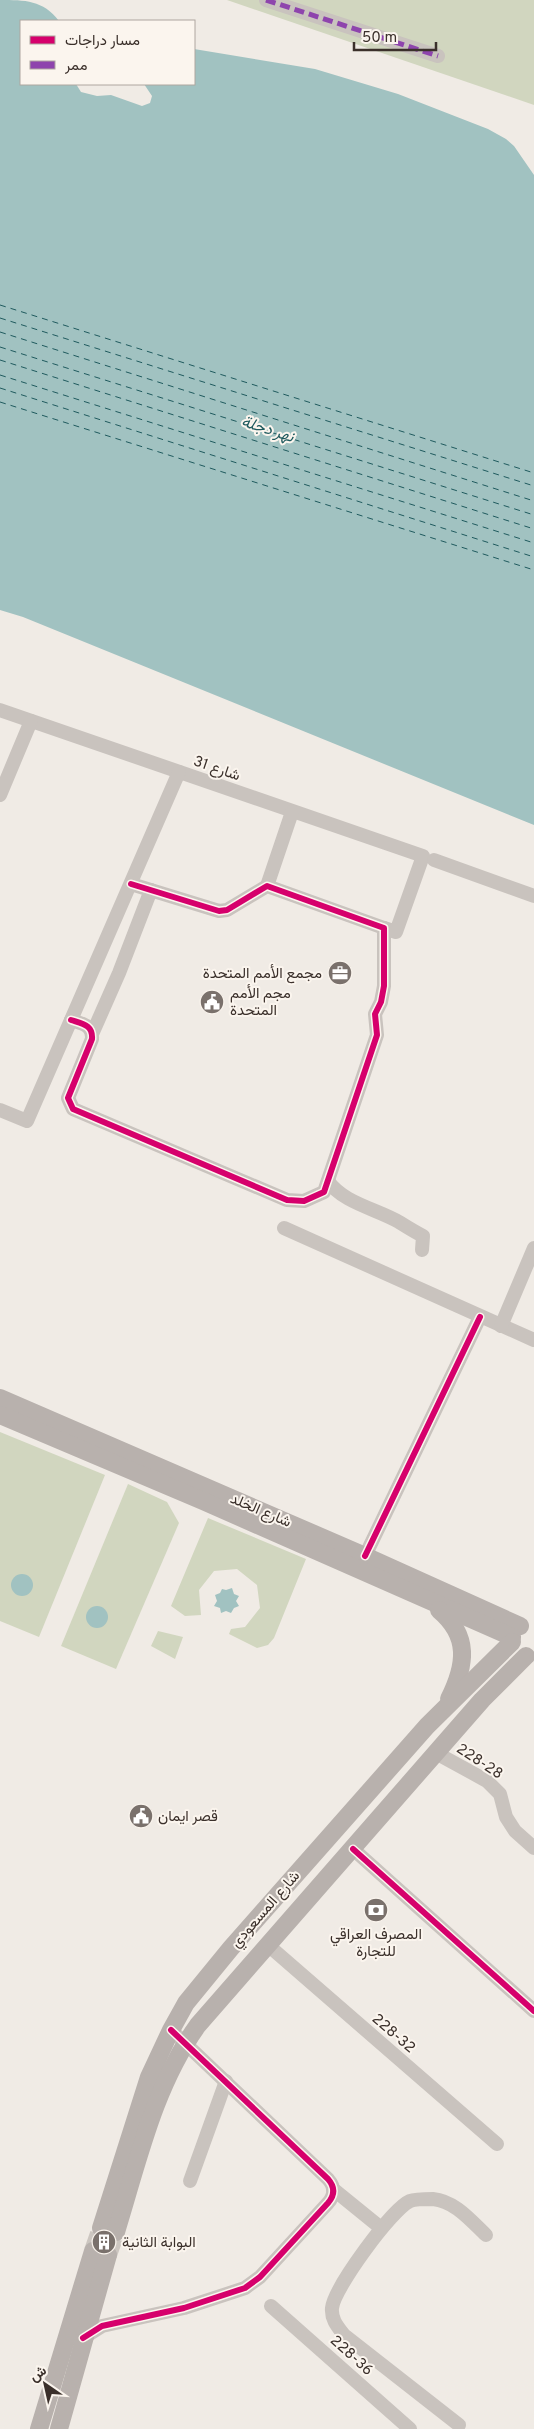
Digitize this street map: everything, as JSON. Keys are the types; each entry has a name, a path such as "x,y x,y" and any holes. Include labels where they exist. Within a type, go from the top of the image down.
{"main road":[{"name":"شارع الخلد","path":"0,1398 365,1556 519,1633"},
{"name":"شارع الخلد","path":"0,1415 203,1501 431,1603 519,1633"},
{"path":"431,1603 446,1616 456,1629 462,1654 456,1684 444,1710"},
{"path":"519,1633 516,1652 530,1655"},
{"name":"شارع المسعودي","path":"519,1633 444,1710 231,1948 186,2003 171,2030 150,2077 108,2230 161,2090 185,2042 209,2011 269,1946 482,1700 530,1655"},
{"path":"39,2429 101,2253 92,2307 59,2429"}],"street":[{"path":"266,0 438,56"},
{"name":"شارع 31","path":"0,710 534,896"},
{"path":"0,795 31,721"},
{"path":"0,1110 27,1121 179,772"},
{"path":"131,884 219,911 227,910 268,886 292,812"},
{"path":"268,886 396,932 429,858"},
{"path":"151,890 68,1098 73,1109 287,1200 304,1201 314,1197 324,1192 328,1182 378,1035 375,1014 381,1002 384,986 384,928"},
{"path":"72,1020 88,1026 93,1032"},
{"path":"328,1182 334,1190 346,1197 399,1222 423,1236 422,1250"},
{"path":"284,1228 534,1340"},
{"path":"501,1326 534,1248"},
{"path":"365,1556 480,1317"},
{"name":"228-28","path":"436,1753 487,1781 500,1794 506,1817 515,1831 534,1848"},
{"path":"353,1849 534,2010"},
{"name":"228-32","path":"269,1946 497,2144"},
{"path":"171,2030 328,2179 333,2189 381,2228"},
{"path":"190,2181 226,2081"},
{"path":"84,2338 102,2326 184,2308 236,2292 253,2283 331,2199 333,2189"},
{"path":"459,2425 344,2335 333,2320 332,2307 338,2292 381,2228 410,2201 434,2199 454,2206 486,2235"},
{"path":"92,2307 99,2313 113,2316 184,2301 196,2303"},
{"name":"228-36","path":"272,2306 410,2429"}],"green space":[{"path":"227,0 534,0 534,105"},
{"path":"0,1432 105,1475 39,1637 0,1621"},
{"path":"128,1484 167,1502 179,1523 116,1669 61,1646"},
{"path":"208,1518 306,1559 274,1638 268,1645 257,1648 229,1634 231,1629 245,1627 260,1608 257,1585 237,1569 214,1571 199,1590 201,1615 185,1616 171,1606"},
{"path":"158,1631 183,1637 175,1659 151,1646"}],"water":[{"name":"نهر دجلة","path":"0,0 18,0 40,5 58,20 20,20 20,85 77,85 81,92 97,96 111,95 142,106 150,103 152,96 145,85 195,85 195,49 315,69 398,94 488,129 514,146 534,175 534,825 23,617 0,610"},
{"path":"22,1574 30,1577 33,1585 30,1593 22,1596 14,1593 11,1585 14,1577"},
{"path":"232,1588 234,1594 239,1596 236,1601 239,1606 234,1608 231,1613 226,1611 221,1613 220,1608 214,1606 217,1601 215,1595 220,1593 222,1589"},
{"path":"97,1606 105,1609 108,1617 105,1625 97,1628 89,1625 86,1617 89,1609"}],"ferry route":[{"path":"0,305 534,473"},
{"path":"0,318 534,486"},
{"path":"0,332 534,501"},
{"path":"0,347 534,515"},
{"path":"0,360 534,529"},
{"path":"0,375 534,543"},
{"path":"0,388 534,557"},
{"path":"0,402 534,570"}],"tunnel":[{"path":"93,2251 101,2228"},
{"path":"108,2255 116,2232"}],"marked path":[{"path":"266,0 438,56"}],"cycle path":[{"path":"71,1020 83,1024 89,1028 92,1034 92,1039 68,1098 73,1109 287,1200 304,1201 324,1192 377,1035 375,1014 381,1002 384,986 384,928 267,886 227,910 219,911 131,884"},
{"path":"365,1556 480,1317"},
{"path":"353,1849 534,2011"},
{"path":"83,2338 102,2326 184,2308 245,2288 260,2277 328,2203 333,2194 332,2185 328,2179 171,2030"}],"place":[{"name":"مجمع الأمم المتحدة","path":"340,973"},
{"name":"مجم الأمم المتحدة","path":"212,1002"},
{"name":"قصر ايمان","path":"141,1816"},
{"name":"المصرف العراقي للتجارة","path":"376,1910"},
{"name":"البوابة الثانية","path":"104,2242"}]}
